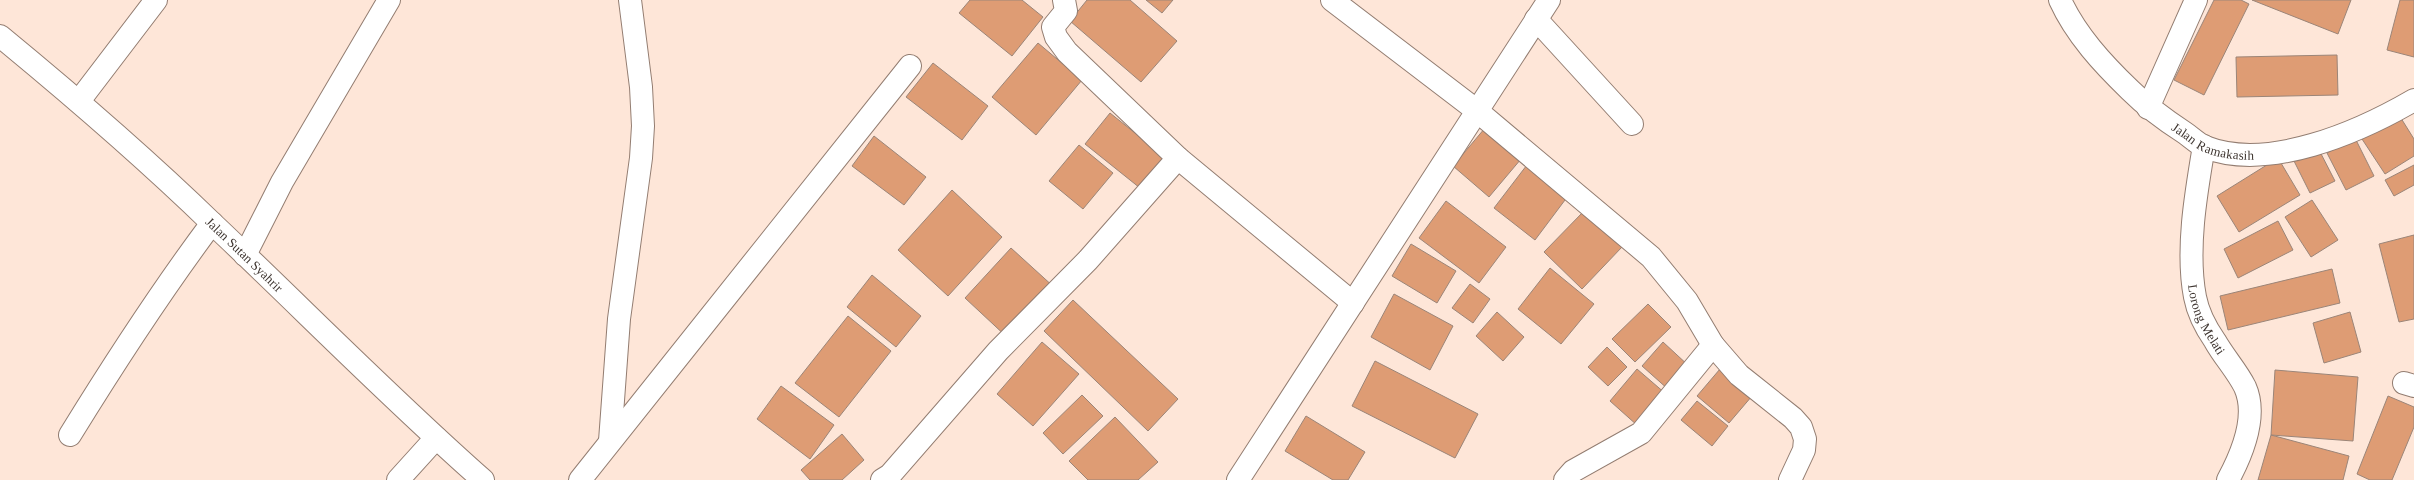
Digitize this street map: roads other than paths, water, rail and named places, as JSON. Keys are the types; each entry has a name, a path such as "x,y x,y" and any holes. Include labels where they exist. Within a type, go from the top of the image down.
{"street":[{"path":"79,101 156,0"},
{"path":"245,255 282,182 389,0"},
{"path":"610,441 619,319 641,158 643,126 641,87 630,0"},
{"path":"1064,0 1064,14 1053,27 1056,37 1067,52 1178,158 1353,303"},
{"path":"1332,0 1476,110 1651,257 1687,301 1713,345 1739,375 1793,418 1801,428 1805,439 1804,450 1790,480"},
{"path":"1238,480 1476,110 1549,0"},
{"name":"Jalan Ramakasih","path":"2060,0 2083,39 2105,66 2148,108 2204,146 2221,151 2245,154 2272,152 2309,145 2340,136 2364,126 2414,100"},
{"path":"2148,108 2196,0"},
{"path":"1536,19 1632,124"},
{"name":"Jalan Sutan Syahrir","path":"0,36 79,101 212,223 436,438 483,480"},
{"path":"580,480 910,66"},
{"name":"Lorong Melati","path":"2204,146 2197,186 2192,256 2195,299 2204,325 2245,388 2250,405 2245,435 2228,480"},
{"path":"889,478 998,352 1088,260 1178,158"},
{"path":"70,435 128,341 174,274 212,223"},
{"path":"1565,480 1573,471 1641,433 1713,345"},
{"path":"398,480 436,438"}]}
